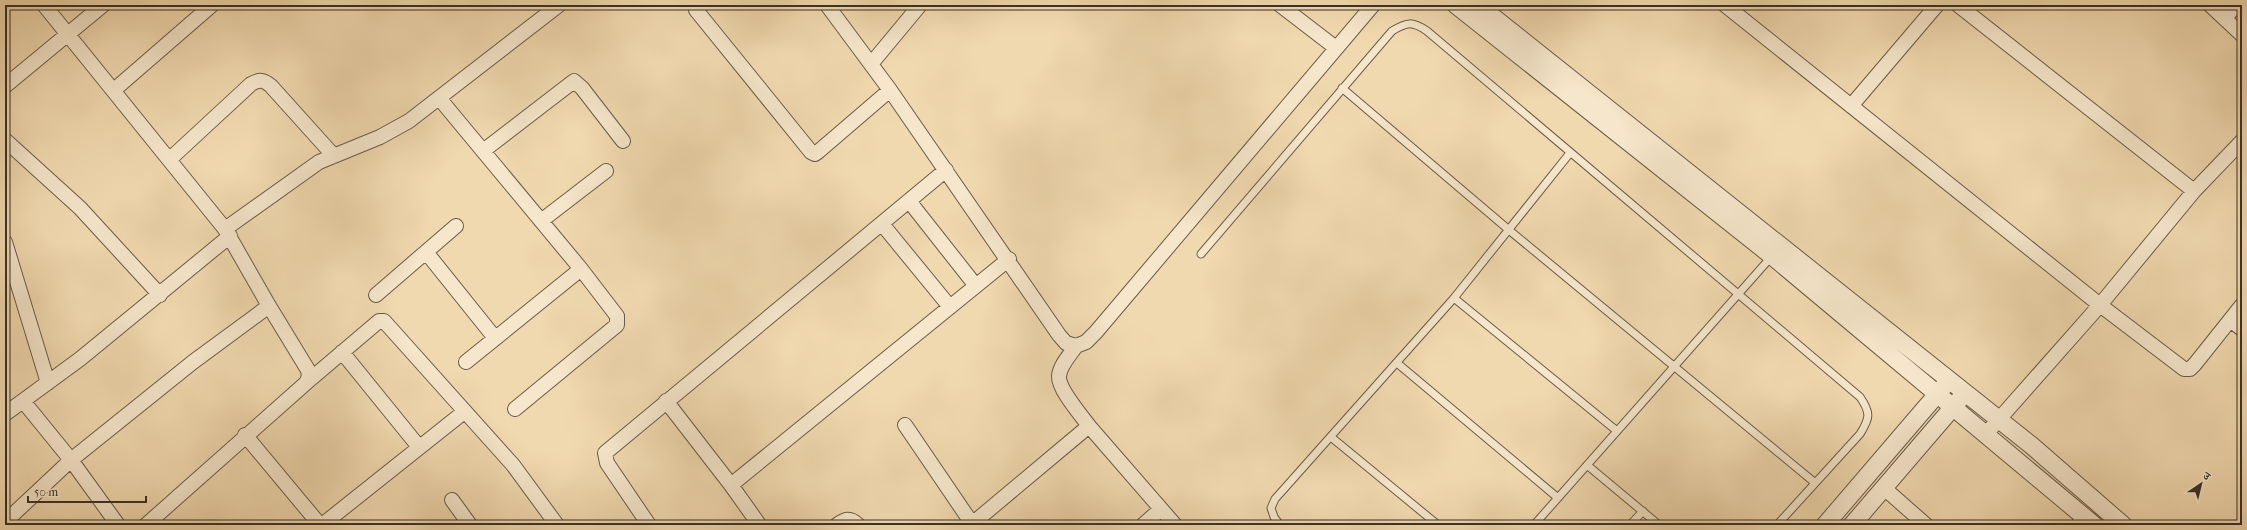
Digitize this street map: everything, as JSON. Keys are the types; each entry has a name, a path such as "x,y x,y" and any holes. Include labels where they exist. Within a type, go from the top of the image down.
{"street":[{"path":"44,5 170,159 228,233 269,306 308,370 309,377 306,383"},
{"path":"5,86 103,5"},
{"path":"114,90 212,5"},
{"path":"827,5 890,90 1009,259 1059,335 1066,343 1076,346"},
{"path":"871,64 920,5"},
{"path":"1280,5 1336,48"},
{"path":"1175,525 1089,426 1065,392 1059,376 1061,369 1076,346 1086,342 1096,332 1373,5"},
{"path":"1456,5 1772,256 1986,434 2083,522"},
{"path":"1478,5 1999,419 2123,525"},
{"path":"1851,106 1937,5"},
{"path":"1958,5 2194,191"},
{"path":"2210,5 2242,35"},
{"path":"2225,18 2236,5"},
{"path":"5,414 48,383 160,295 228,233 306,171 334,156 397,129 553,7"},
{"path":"1733,7 1851,106 2100,306 2184,369 2190,369 2195,364 2242,305"},
{"path":"696,10 811,152 815,154 890,90"},
{"path":"170,159 251,84 258,80 264,81 272,86 334,156"},
{"path":"483,151 574,81 582,88 623,141"},
{"path":"438,98 581,269 617,316 617,325 515,409"},
{"path":"5,140 80,208 160,295"},
{"path":"1986,434 2100,306 2194,191 2242,141"},
{"path":"649,525 604,458 605,453 610,447 946,170"},
{"path":"541,221 606,171"},
{"path":"909,201 976,286"},
{"path":"882,224 950,307"},
{"path":"376,296 456,226"},
{"path":"5,242 48,383"},
{"path":"426,252 495,338"},
{"path":"731,484 1009,259"},
{"path":"466,362 581,269"},
{"path":"5,522 71,460 193,362 269,306"},
{"path":"2230,320 2242,329"},
{"path":"146,525 245,435 379,321 384,321 513,465 557,525"},
{"path":"342,352 420,447"},
{"path":"1825,525 1949,380"},
{"path":"1852,525 1966,393"},
{"path":"23,401 71,460 118,525"},
{"path":"666,401 731,484 758,524"},
{"path":"245,435 321,525 464,412"},
{"path":"905,425 972,524 1089,426"},
{"path":"1884,488 1926,525"},
{"path":"452,500 470,525"},
{"path":"1143,525 1161,509"},
{"path":"837,525 846,519 852,520 858,525"}],"lane":[{"path":"1201,254 1392,31 1404,24 1416,24 1427,31 1738,293 1860,397 1868,408 1867,422 1860,434 1814,482 1777,525"},
{"path":"1342,88 1509,230 1814,482"},
{"path":"1280,525 1274,517 1271,508 1275,499 1454,298 1570,153"},
{"path":"1534,525 1772,256"},
{"path":"1454,298 1617,431"},
{"path":"1397,363 1558,498"},
{"path":"1331,437 1438,525"},
{"path":"1588,465 1659,525"},
{"path":"1630,525 1643,511"}]}
